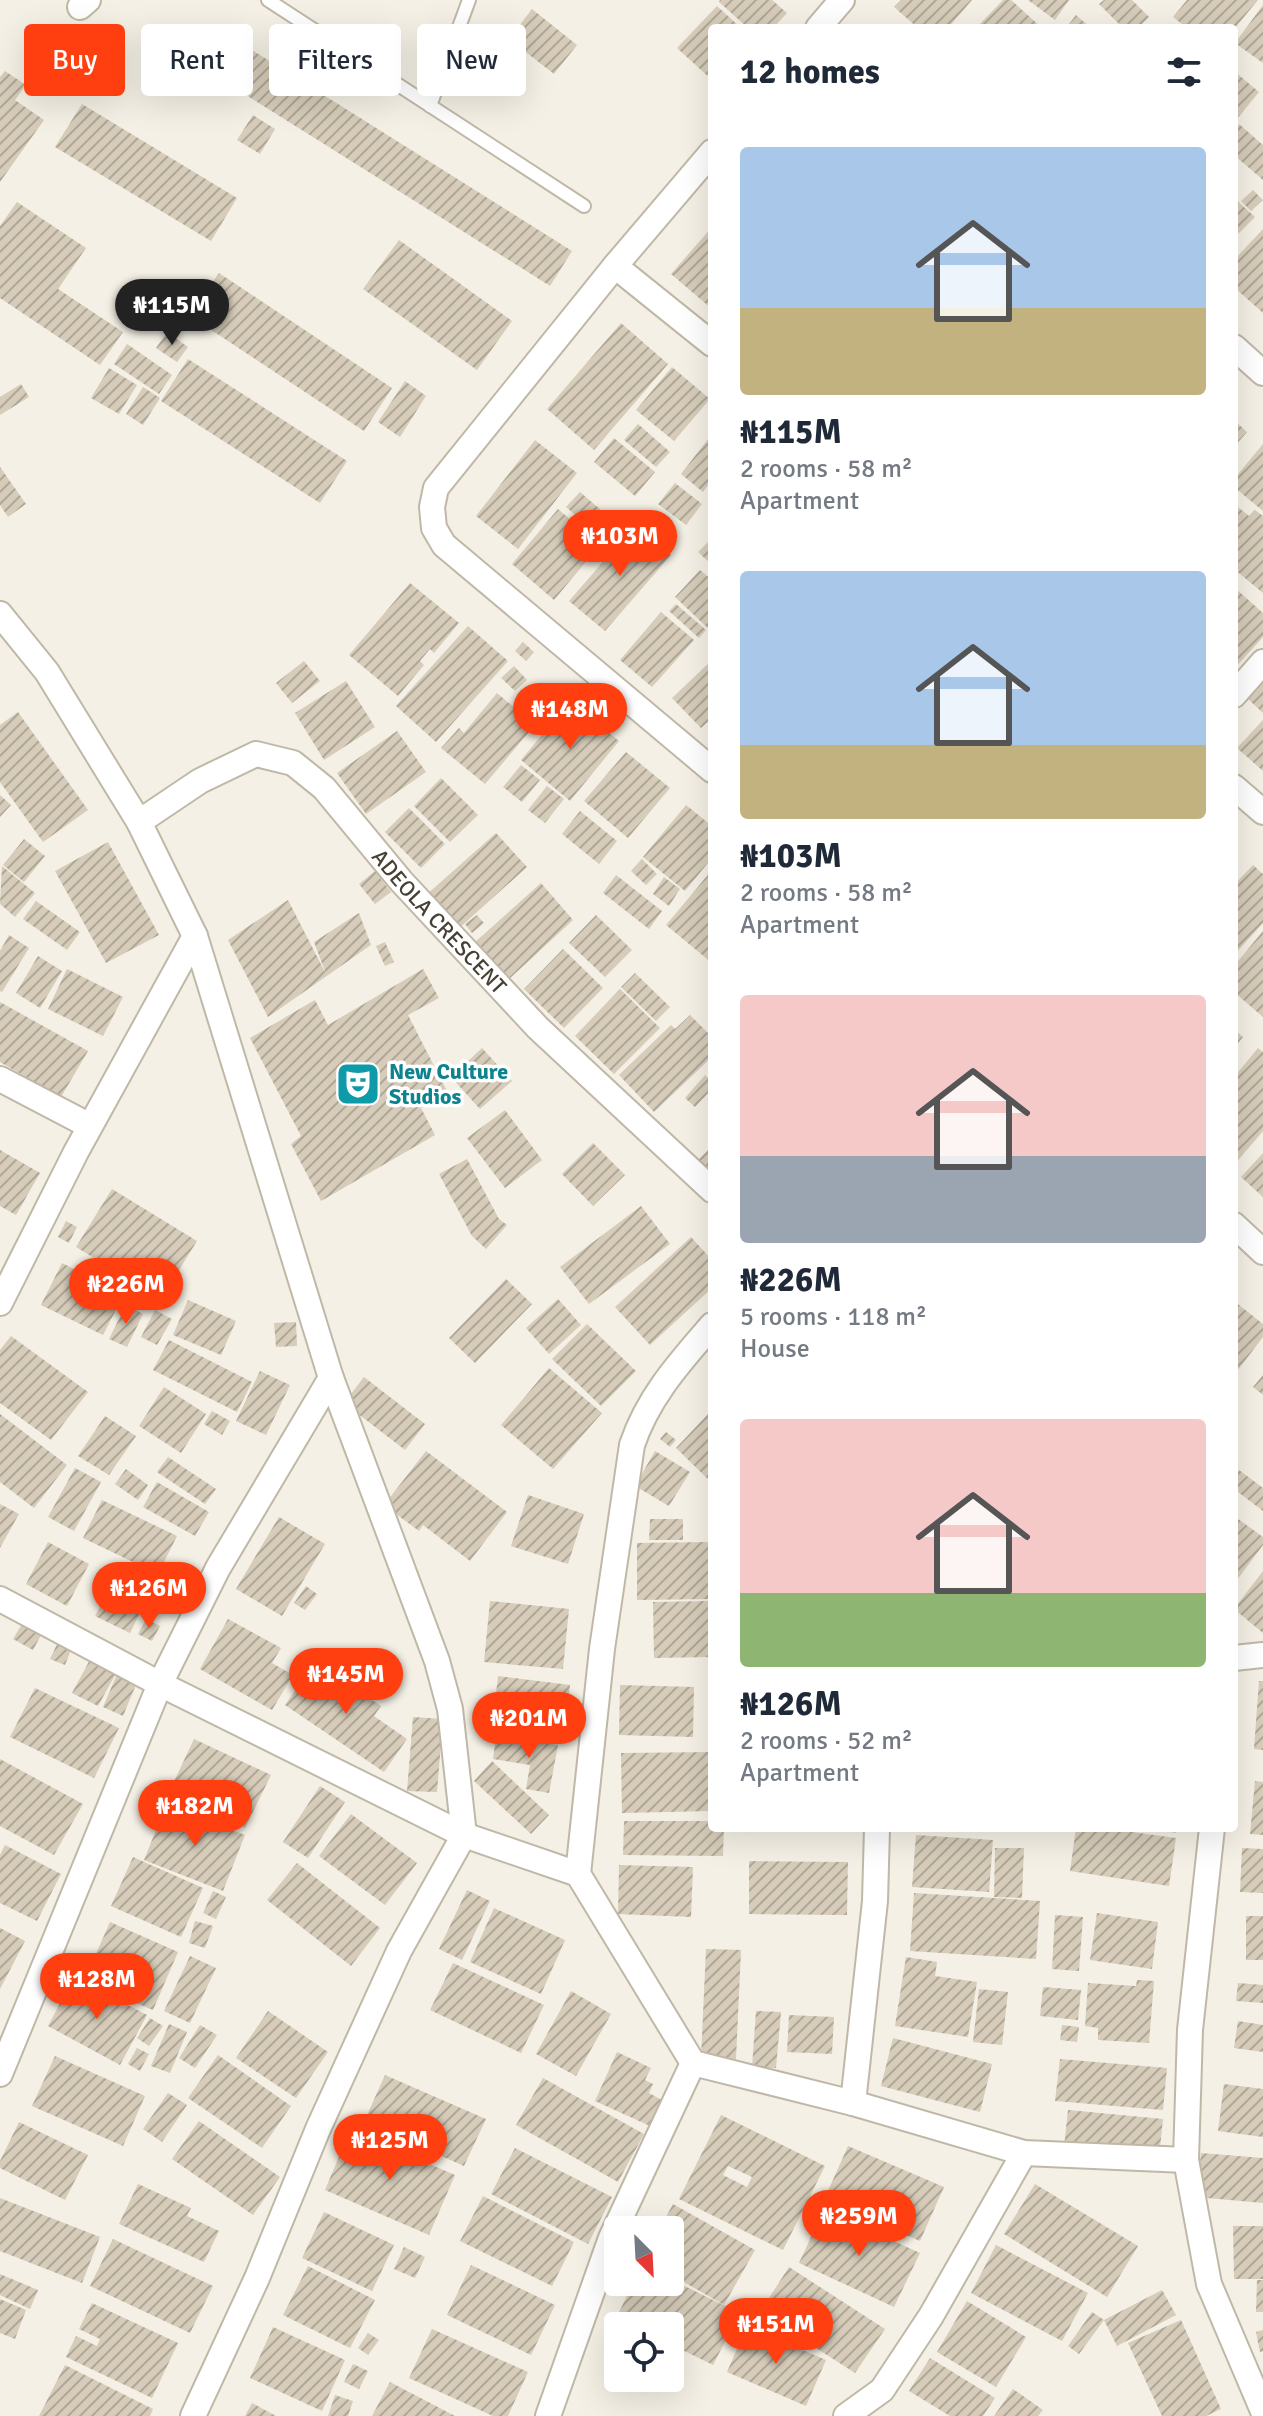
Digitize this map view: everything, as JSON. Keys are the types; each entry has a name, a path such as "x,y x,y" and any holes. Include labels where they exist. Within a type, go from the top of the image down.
{"street":[{"path":"708,157 615,266 436,488 432,507 434,528 444,545 708,767"},
{"path":"615,266 708,341"},
{"path":"1238,351 1263,373"},
{"path":"3,627 47,672 142,820 195,936 331,1378 437,1661 450,1709 464,1835 399,1951 318,2129 257,2278 193,2416"},
{"path":"1238,690 1263,662"},
{"name":"ADEOLA CRESCENT","path":"142,820 200,781 256,754 293,763 324,788 401,881 538,1028 708,1186"},
{"path":"1238,790 1263,812"},
{"path":"0,1303 90,1126 195,936"},
{"path":"0,1079 90,1126"},
{"path":"1238,1229 1263,1252"},
{"path":"708,1330 667,1379 641,1418 632,1445 602,1649 578,1874 693,2063 853,2103 1024,2153 1186,2160"},
{"path":"0,2074 160,1684 218,1568 331,1378"},
{"path":"0,1599 160,1684 464,1835 578,1874"},
{"path":"1238,1658 1263,1655"},
{"path":"853,2103 875,1901 877,1832"},
{"path":"1212,1832 1190,2030 1186,2160 1209,2284 1263,2411"},
{"path":"548,2416 611,2238 693,2063"},
{"path":"846,2416 882,2390 931,2316 1024,2153"}],"lane":[{"path":"268,0 584,206"},
{"path":"430,106 469,0"}],"building":[{"path":"772,0 787,13 777,24 744,24 719,2"},
{"path":"901,0 972,0 951,24 913,24 894,7"},
{"path":"1003,0 1011,0 1038,24 980,24"},
{"path":"1028,0 1069,0 1055,20"},
{"path":"1104,0 1132,0 1149,17 1142,24 1119,24 1099,4"},
{"path":"1187,0 1258,0 1238,24 1182,24 1173,17"},
{"path":"1263,5 1263,63 1238,45 1238,39"},
{"path":"717,6 737,24 708,24 708,76 677,48"},
{"path":"532,9 577,45 554,74 526,52 526,24 520,24"},
{"path":"1076,15 1086,24 1069,24"},
{"path":"253,51 269,61 269,96 325,96 572,251 550,286 248,96 253,96"},
{"path":"5,71 24,84 15,100 44,120 0,182 0,77"},
{"path":"1238,74 1259,92 1238,118"},
{"path":"82,104 237,198 211,241 55,147"},
{"path":"253,115 275,129 260,154 237,140"},
{"path":"1238,125 1263,145 1263,180 1238,158"},
{"path":"1253,190 1263,200 1251,211 1241,201"},
{"path":"17,202 86,248 58,289 123,332 100,365 0,298 0,226"},
{"path":"1238,202 1255,217 1238,234"},
{"path":"1263,229 1263,313 1238,291 1238,256"},
{"path":"708,232 708,306 671,274"},
{"path":"399,240 512,321 477,370 363,289"},
{"path":"219,273 392,388 364,431 190,316"},
{"path":"621,323 668,364 594,450 547,409"},
{"path":"167,332 188,347 177,362 156,348"},
{"path":"127,344 172,375 159,394 114,364"},
{"path":"188,359 347,461 320,503 161,401"},
{"path":"672,367 708,397 708,401 674,441 636,410"},
{"path":"109,368 137,385 119,414 91,398"},
{"path":"405,381 426,396 400,437 378,422"},
{"path":"21,384 29,397 0,415 0,397"},
{"path":"143,387 160,398 143,425 126,414"},
{"path":"638,424 670,452 656,467 624,440"},
{"path":"1238,424 1247,432 1238,442"},
{"path":"614,438 655,472 635,496 594,462"},
{"path":"708,439 708,485 703,492 681,474"},
{"path":"535,440 577,473 518,549 476,516"},
{"path":"1263,444 1263,511 1238,490 1238,474"},
{"path":"0,467 26,504 8,517 0,505"},
{"path":"675,483 702,504 686,525 658,504"},
{"path":"580,492 615,522 602,538 566,507"},
{"path":"1238,507 1249,516 1255,510 1263,516 1263,593 1238,572"},
{"path":"558,509 600,545 554,600 512,564"},
{"path":"635,525 671,555 605,631 569,601"},
{"path":"708,542 708,561 698,552"},
{"path":"700,570 708,577 708,628 675,597"},
{"path":"410,583 459,623 434,653 430,649 420,661 424,665 398,696 349,655"},
{"path":"1238,591 1263,613 1263,637 1238,665"},
{"path":"676,604 706,630 699,638 669,611"},
{"path":"661,612 694,640 652,687 620,660"},
{"path":"468,626 508,661 436,742 396,706"},
{"path":"523,642 534,652 526,661 515,651"},
{"path":"304,661 320,681 292,703 276,683"},
{"path":"708,664 708,722 701,728 672,698"},
{"path":"514,666 527,680 515,691 501,678"},
{"path":"346,681 375,727 324,760 295,713"},
{"path":"1263,681 1263,713 1247,698"},
{"path":"497,693 535,725 485,784 441,748 459,728 464,733"},
{"path":"570,701 619,741 570,801 521,760"},
{"path":"18,712 88,810 43,842 0,782 0,725"},
{"path":"1263,720 1263,771 1238,747"},
{"path":"397,731 426,772 366,814 337,773"},
{"path":"626,752 670,788 628,838 584,801"},
{"path":"521,765 540,780 522,802 503,787"},
{"path":"441,778 478,815 450,842 414,806"},
{"path":"547,786 564,799 545,823 528,810"},
{"path":"0,795 11,805 0,817"},
{"path":"686,805 708,823 708,863 685,891 643,857"},
{"path":"409,808 445,844 421,868 385,832"},
{"path":"580,811 617,841 599,864 562,834"},
{"path":"496,833 527,867 456,931 425,896"},
{"path":"24,839 45,856 24,882 3,865"},
{"path":"108,842 159,935 106,963 55,871"},
{"path":"642,859 657,874 646,885 631,871"},
{"path":"1253,865 1263,874 1263,923 1238,951 1238,881"},
{"path":"2,866 35,893 15,917 0,904"},
{"path":"375,871 391,892 375,904 359,884"},
{"path":"616,875 662,911 649,929 603,893"},
{"path":"708,875 708,960 666,925"},
{"path":"664,877 680,889 669,906 653,894"},
{"path":"541,883 573,920 507,981 473,944"},
{"path":"288,900 326,974 314,942 359,913 371,945 268,1017 228,940"},
{"path":"36,901 80,932 67,950 23,919"},
{"path":"477,915 484,923 472,933 465,924"},
{"path":"596,915 632,950 605,977 569,943"},
{"path":"1263,931 1263,1017 1238,995 1238,961"},
{"path":"9,935 29,948 2,992 0,951"},
{"path":"385,942 394,962 385,966 376,946"},
{"path":"563,949 603,988 564,1028 524,989"},
{"path":"38,956 62,971 40,1008 16,993"},
{"path":"67,969 123,997 103,1036 48,1009"},
{"name":"New Culture Studios","path":"423,969 439,998 408,1015 447,1091 421,1108 435,1135 321,1201 291,1144 301,1136 250,1038 315,1000 328,1025"},
{"path":"635,973 670,1007 656,1021 621,987"},
{"path":"620,989 660,1028 614,1074 575,1036"},
{"path":"0,1002 88,1051 61,1097 0,1062"},
{"path":"690,1015 708,1033 708,1061 654,1112 619,1075 671,1025 675,1029"},
{"path":"482,1048 512,1081 480,1109 451,1077"},
{"path":"1258,1048 1263,1052 1263,1131 1238,1160 1238,1072"},
{"path":"705,1075 708,1078 708,1093 695,1107 685,1098"},
{"path":"505,1110 542,1160 505,1188 467,1138"},
{"path":"593,1143 625,1175 593,1206 562,1174"},
{"path":"0,1150 40,1173 16,1215 0,1206"},
{"path":"708,1150 708,1170 698,1160"},
{"path":"1263,1153 1263,1197 1241,1177"},
{"path":"467,1159 499,1219 507,1225 486,1249 472,1236 439,1174"},
{"path":"112,1189 197,1241 161,1299 76,1247"},
{"path":"641,1206 670,1244 589,1304 560,1267"},
{"path":"66,1221 77,1227 69,1243 58,1237"},
{"path":"691,1237 708,1256 708,1292 650,1345 615,1307"},
{"path":"62,1263 124,1294 103,1335 41,1305"},
{"path":"506,1279 532,1304 475,1363 449,1338"},
{"path":"558,1299 581,1325 549,1354 526,1328"},
{"path":"188,1300 236,1321 221,1355 173,1335"},
{"path":"1238,1304 1263,1324 1263,1337 1238,1370"},
{"path":"126,1305 143,1314 127,1347 109,1339"},
{"path":"155,1310 172,1319 157,1345 141,1337"},
{"path":"296,1322 297,1346 276,1347 274,1323"},
{"path":"587,1324 636,1371 601,1406 552,1359"},
{"path":"11,1336 88,1392 51,1440 0,1403 0,1350"},
{"path":"169,1340 252,1382 237,1412 153,1370"},
{"path":"549,1368 602,1413 553,1469 501,1425"},
{"path":"260,1371 290,1385 266,1435 236,1421"},
{"path":"1263,1375 1263,1395 1253,1387"},
{"path":"364,1377 425,1424 405,1450 344,1403"},
{"path":"164,1387 206,1414 181,1453 139,1426"},
{"path":"212,1411 230,1421 222,1435 204,1424"},
{"path":"0,1414 67,1465 34,1508 0,1482"},
{"path":"708,1414 708,1479 676,1448"},
{"path":"105,1416 136,1436 109,1475 78,1456"},
{"path":"666,1432 676,1440 670,1447 660,1439"},
{"path":"426,1451 507,1512 470,1561 423,1525 419,1531 384,1505"},
{"path":"655,1451 690,1472 669,1506 635,1486"},
{"path":"168,1457 216,1489 205,1504 157,1472"},
{"path":"75,1468 101,1482 74,1531 48,1517"},
{"path":"126,1469 148,1485 138,1500 115,1484"},
{"path":"1238,1471 1263,1488 1263,1511 1238,1492"},
{"path":"157,1482 209,1512 195,1536 143,1507"},
{"path":"528,1495 584,1514 568,1564 511,1546"},
{"path":"102,1500 177,1536 158,1574 83,1538"},
{"path":"0,1504 19,1514 0,1548"},
{"path":"279,1517 325,1544 282,1616 236,1589"},
{"path":"650,1519 683,1519 683,1540 649,1540"},
{"path":"1238,1519 1263,1537 1263,1545 1238,1579"},
{"path":"48,1542 89,1564 67,1606 26,1584"},
{"path":"708,1542 708,1599 637,1600 637,1543"},
{"path":"1263,1571 1263,1633 1238,1612 1238,1604"},
{"path":"117,1574 151,1591 130,1633 95,1616"},
{"path":"306,1586 317,1594 305,1610 294,1603"},
{"path":"490,1601 569,1609 563,1669 484,1662"},
{"path":"708,1601 708,1657 654,1658 653,1602"},
{"path":"26,1617 45,1628 33,1650 13,1639"},
{"path":"146,1619 160,1626 152,1641 138,1634"},
{"path":"228,1619 281,1648 272,1663 293,1675 272,1710 200,1669"},
{"path":"59,1640 73,1645 65,1665 50,1659"},
{"path":"92,1656 118,1670 98,1706 72,1693"},
{"path":"315,1661 381,1706 374,1716 407,1739 384,1772 285,1705"},
{"path":"120,1667 140,1675 123,1716 103,1707"},
{"path":"498,1676 570,1685 563,1738 492,1730"},
{"path":"1259,1681 1263,1681 1263,1750 1254,1749"},
{"path":"620,1685 694,1687 693,1737 619,1735"},
{"path":"35,1688 119,1728 94,1778 10,1737"},
{"path":"413,1717 443,1719 437,1792 407,1791"},
{"path":"496,1736 558,1745 549,1793 526,1789 530,1765 493,1759"},
{"path":"194,1739 271,1775 245,1828 169,1792"},
{"path":"708,1752 708,1811 622,1813 621,1753"},
{"path":"0,1759 83,1804 54,1855 0,1826"},
{"path":"492,1761 549,1815 531,1834 474,1781"},
{"path":"1255,1781 1263,1782 1263,1835 1250,1834"},
{"path":"320,1786 345,1802 308,1858 283,1842"},
{"path":"166,1805 245,1835 223,1891 144,1860"},
{"path":"351,1814 417,1863 385,1905 319,1856"},
{"path":"624,1821 708,1821 708,1832 724,1832 723,1856 623,1855"},
{"path":"1075,1832 1132,1832 1176,1838 1169,1886 1070,1871"},
{"path":"916,1835 993,1840 989,1892 912,1887"},
{"path":"5,1845 61,1874 37,1921 0,1903 0,1855"},
{"path":"995,1848 1024,1848 1022,1898 994,1897"},
{"path":"1242,1848 1263,1849 1263,1893 1240,1892"},
{"path":"133,1857 203,1888 181,1937 111,1906"},
{"path":"749,1861 848,1862 847,1915 749,1914"},
{"path":"297,1863 380,1928 351,1966 267,1900"},
{"path":"619,1865 693,1867 691,1917 618,1914"},
{"path":"467,1890 490,1901 462,1960 439,1949"},
{"path":"213,1891 226,1897 216,1919 203,1913"},
{"path":"914,1893 1040,1901 1036,1959 910,1951"},
{"path":"494,1908 565,1940 541,1994 470,1962"},
{"path":"1097,1913 1158,1922 1152,1969 1090,1960"},
{"path":"1055,1915 1083,1917 1079,1971 1052,1969"},
{"path":"1246,1916 1263,1916 1263,1960 1246,1960"},
{"path":"195,1921 213,1926 205,1948 189,1943"},
{"path":"110,1922 178,1952 153,2010 84,1981"},
{"path":"0,1928 25,1941 0,1989"},
{"path":"706,1949 741,1950 736,2059 701,2057"},
{"path":"190,1956 216,1968 190,2023 164,2011"},
{"path":"906,1957 937,1962 935,1976 977,1982 968,2037 895,2026"},
{"path":"453,1963 544,2005 521,2053 430,2010"},
{"path":"74,1977 147,2015 120,2065 48,2026"},
{"path":"1137,1980 1154,1981 1149,2043 1098,2040 1098,2028 1085,2026 1088,1983 1136,1986"},
{"path":"1238,1983 1263,1985 1263,2003 1236,2001"},
{"path":"1043,1987 1081,1990 1078,2020 1040,2016"},
{"path":"979,1989 1008,1992 1002,2045 973,2042"},
{"path":"571,1991 611,2014 576,2076 536,2054"},
{"path":"268,2011 328,2052 296,2098 236,2058"},
{"path":"756,2011 781,2012 776,2068 752,2067"},
{"path":"789,2015 834,2017 832,2054 787,2052"},
{"path":"150,2018 163,2026 149,2046 137,2038"},
{"path":"1238,2021 1263,2025 1263,2052 1234,2048"},
{"path":"169,2024 187,2032 170,2073 151,2066"},
{"path":"200,2025 217,2035 195,2068 179,2058"},
{"path":"1062,2025 1079,2027 1077,2042 1060,2040"},
{"path":"893,2038 992,2064 980,2112 881,2086"},
{"path":"137,2048 149,2054 140,2071 128,2064"},
{"path":"617,2052 651,2068 645,2080 653,2084 649,2093 662,2100 650,2126 595,2101"},
{"path":"218,2055 291,2106 262,2148 188,2098"},
{"path":"55,2056 145,2096 123,2146 32,2106"},
{"path":"1060,2059 1167,2068 1163,2110 1055,2101"},
{"path":"385,2075 486,2119 464,2166 364,2122"},
{"path":"543,2078 644,2134 618,2182 516,2125"},
{"path":"1224,2084 1263,2089 1263,2137 1218,2131"},
{"path":"168,2093 187,2105 162,2142 143,2129"},
{"path":"1068,2110 1163,2119 1159,2157 1064,2147"},
{"path":"721,2115 825,2166 783,2250 679,2199","holes":["728,2166 752,2177 747,2187 723,2175"]},
{"path":"199,2121 280,2177 253,2215 172,2159"},
{"path":"19,2122 88,2155 65,2200 0,2168 0,2161"},
{"path":"350,2130 455,2175 429,2235 325,2190"},
{"path":"848,2146 944,2187 920,2241 824,2200"},
{"path":"515,2148 612,2197 588,2244 491,2194"},
{"path":"1201,2153 1263,2158 1263,2203 1196,2197"},
{"path":"138,2184 191,2208 187,2216 219,2231 204,2262 119,2224"},
{"path":"1035,2184 1138,2246 1107,2297 1004,2234"},
{"path":"483,2196 574,2242 552,2286 460,2241"},
{"path":"0,2198 100,2237 82,2283 0,2251"},
{"path":"673,2204 755,2250 724,2305 684,2282 684,2216 667,2216"},
{"path":"824,2209 920,2253 894,2307 799,2263"},
{"path":"324,2212 394,2245 372,2291 302,2258"},
{"path":"1233,2226 1263,2226 1263,2279 1234,2279"},
{"path":"113,2239 213,2286 190,2333 90,2286"},
{"path":"996,2245 1088,2293 1062,2341 971,2293"},
{"path":"404,2247 425,2257 415,2278 394,2269"},
{"path":"471,2265 555,2305 531,2355 447,2315"},
{"path":"308,2266 375,2300 350,2348 283,2315"},
{"path":"789,2267 885,2329 855,2373 760,2312"},
{"path":"0,2274 38,2290 30,2309 0,2295"},
{"path":"1257,2280 1263,2280 1263,2312 1256,2312"},
{"path":"684,2286 740,2313 713,2365 684,2351 684,2312 619,2312 627,2296 684,2296"},
{"path":"1162,2290 1176,2315 1117,2346 1104,2320"},
{"path":"0,2299 26,2310 15,2339 0,2333"},
{"path":"967,2301 1026,2337 996,2387 937,2352"},
{"path":"92,2303 178,2343 152,2398 66,2357 76,2336 97,2346 100,2339 79,2329"},
{"path":"1092,2312 1104,2320 1079,2354 1068,2346"},
{"path":"1181,2320 1221,2409 1206,2416 1162,2416 1128,2343"},
{"path":"747,2326 826,2360 806,2406 727,2372"},
{"path":"273,2327 345,2360 322,2411 250,2378"},
{"path":"432,2329 528,2372 508,2416 493,2416 409,2378"},
{"path":"1263,2330 1263,2351 1260,2352 1256,2332"},
{"path":"368,2333 379,2340 368,2355 358,2348"},
{"path":"930,2358 995,2398 983,2416 950,2416 909,2391"},
{"path":"353,2364 368,2371 359,2389 344,2382"},
{"path":"65,2365 153,2409 150,2416 39,2416"},
{"path":"390,2382 455,2416 372,2416"},
{"path":"1013,2389 1043,2410 1038,2416 994,2416"},
{"path":"335,2395 353,2401 348,2416 328,2416"},
{"path":"252,2403 276,2416 245,2416"}],"place":[{"name":"New Culture Studios","path":"358,1084"}]}
